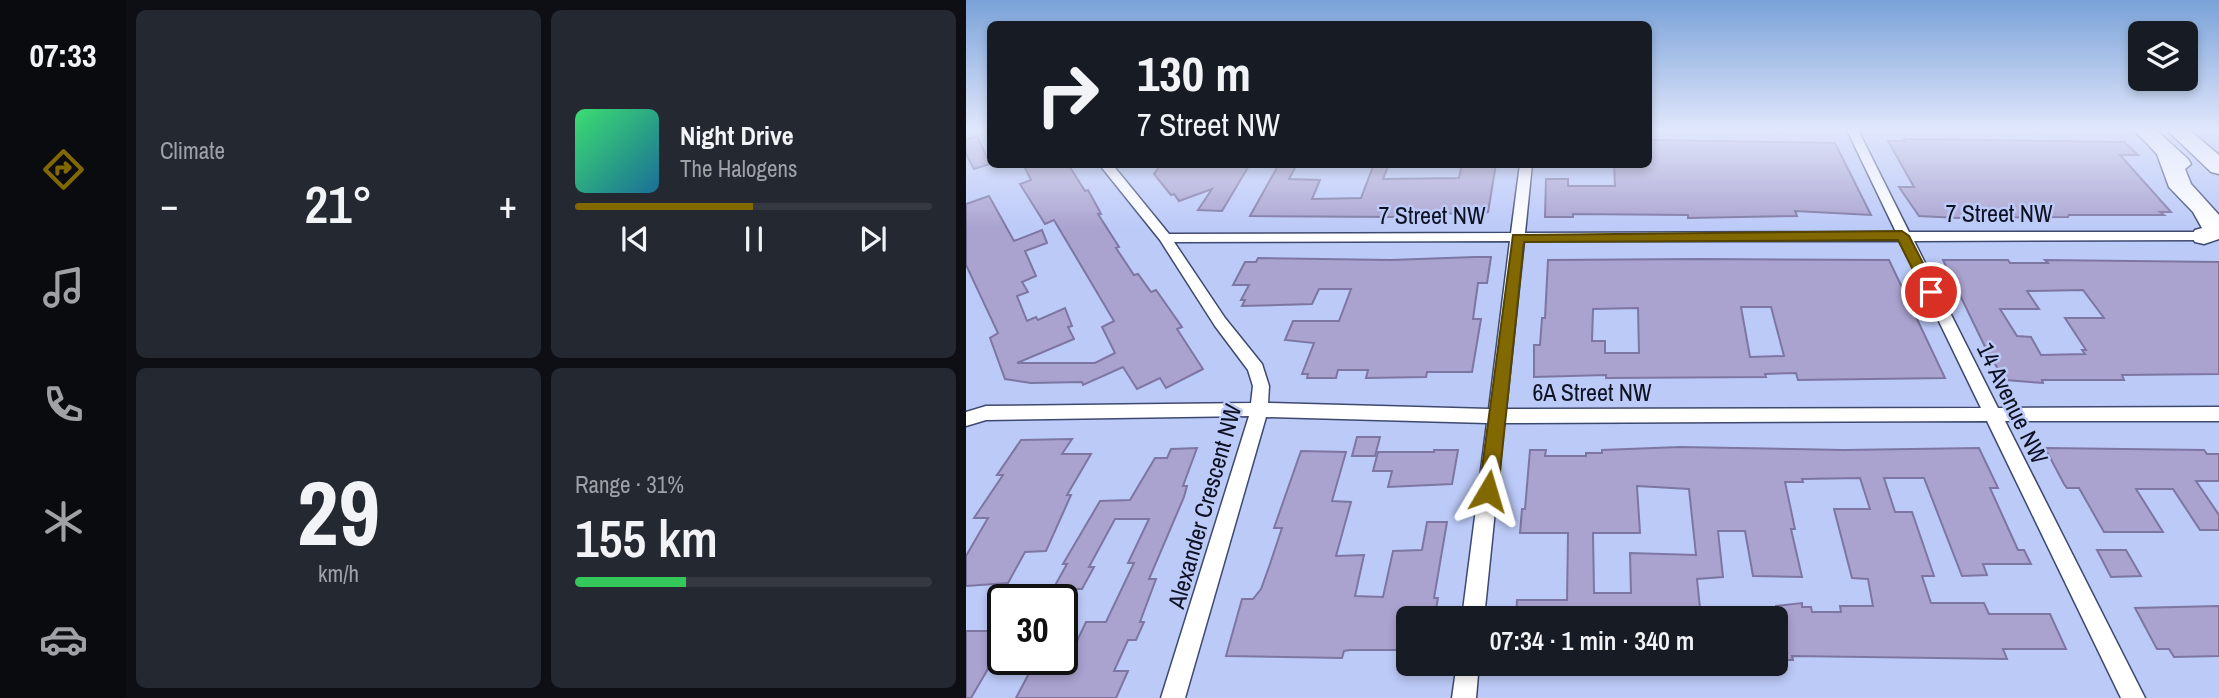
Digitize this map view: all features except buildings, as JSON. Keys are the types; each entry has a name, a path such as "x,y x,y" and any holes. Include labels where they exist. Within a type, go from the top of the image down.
{"highway":[{"path":"2171,163 2181,187 2203,208 2217,231 2204,236"},
{"path":"2178,163 2219,200"}],"street":[{"name":"14 Avenue NW","path":"1867,163 2133,698"},
{"name":"Alexander Crescent NW","path":"1108,168 1165,238 1220,322 1256,368 1261,386 1259,411 1173,698"},
{"path":"1474,606 1527,168"},
{"name":"7 Street NW","path":"1165,238 2204,236"},
{"name":"6A Street NW","path":"966,419 986,413 1224,409 1497,416 2219,414"},
{"path":"1464,698 1467,676"}],"route":[{"path":"1488,491 1518,237 1902,236 1931,292"}]}
